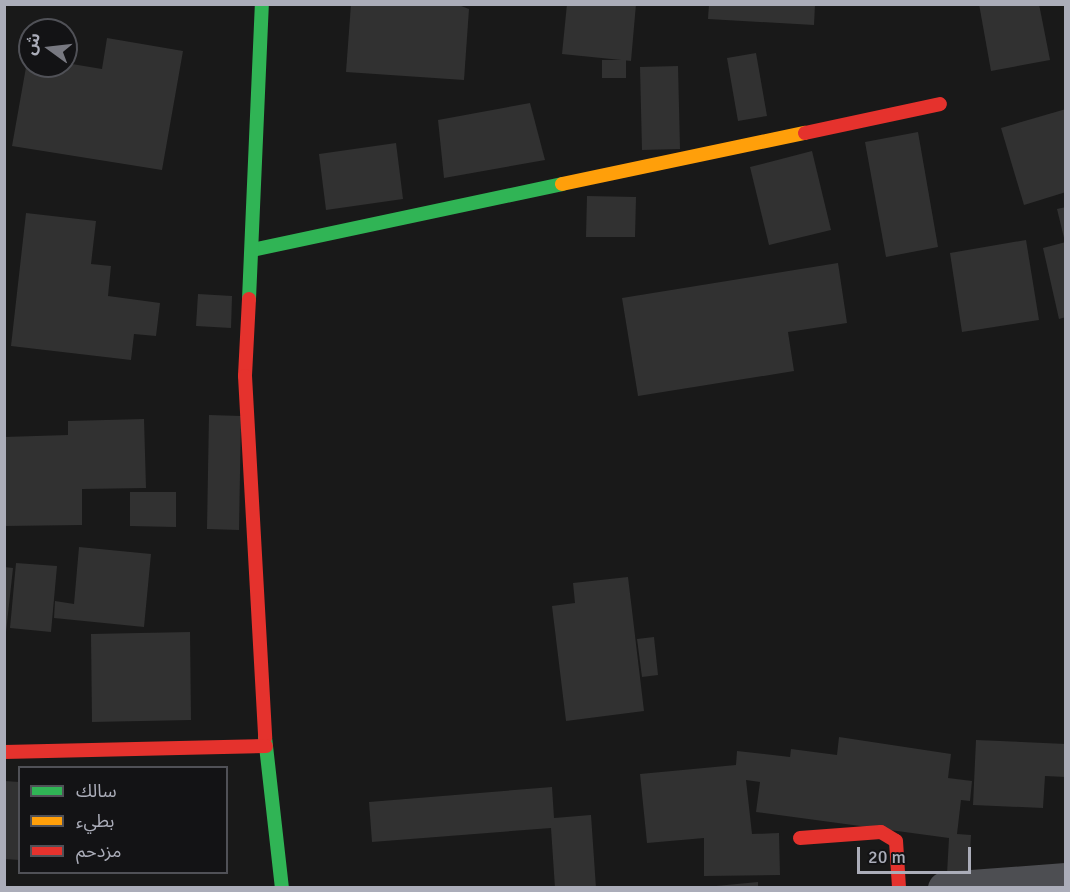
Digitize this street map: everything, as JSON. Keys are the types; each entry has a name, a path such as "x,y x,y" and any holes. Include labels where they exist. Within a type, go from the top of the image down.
{"street":[{"path":"262,4 245,376 266,746 282,888"},
{"path":"252,250 940,104"},
{"path":"4,753 266,746"},
{"path":"800,838 881,832 896,841 899,888"},
{"path":"944,888 1065,879"}],"building":[{"path":"351,4 456,4 469,9 464,80 346,72"},
{"path":"567,4 636,4 631,61 562,54"},
{"path":"709,4 815,4 814,25 708,19"},
{"path":"979,4 1039,4 1050,60 991,71"},
{"path":"107,38 183,51 162,170 12,146 24,78 78,78 78,65 102,69"},
{"path":"756,53 767,116 738,121 727,58"},
{"path":"602,60 626,60 626,78 602,78"},
{"path":"678,66 680,149 642,150 640,67"},
{"path":"530,103 545,160 444,178 438,120"},
{"path":"1066,109 1066,192 1024,205 1001,128"},
{"path":"918,132 938,247 886,257 865,142"},
{"path":"396,143 403,199 326,210 319,154"},
{"path":"812,151 831,230 769,245 750,167"},
{"path":"587,196 636,197 635,237 586,237"},
{"path":"1066,207 1066,242 1065,242 1057,209"},
{"path":"26,213 96,221 91,264 111,266 108,296 160,303 156,336 134,334 131,360 11,346"},
{"path":"1026,240 1039,320 962,332 950,253"},
{"path":"1066,242 1066,317 1059,319 1043,248"},
{"path":"838,263 847,323 788,332 794,371 638,396 622,298"},
{"path":"198,294 232,296 231,328 196,326"},
{"path":"209,415 241,416 239,530 207,529"},
{"path":"144,419 146,488 82,489 82,525 4,526 4,437 68,435 68,421"},
{"path":"130,492 176,492 176,527 130,526"},
{"path":"79,547 151,554 144,627 54,618 55,601 74,604"},
{"path":"16,563 57,566 51,632 10,628"},
{"path":"4,567 13,568 6,632 4,632"},
{"path":"628,577 644,711 566,721 552,606 575,603 573,583"},
{"path":"190,632 191,720 92,722 91,634"},
{"path":"654,637 658,675 642,677 637,639"},
{"path":"839,737 951,754 948,778 972,781 970,801 961,800 957,834 971,835 969,875 947,874 949,838 756,812 760,782 746,780 752,834 779,833 780,875 704,876 704,838 647,843 640,774 736,765 737,751 790,757 791,749 837,755"},
{"path":"976,740 1066,744 1066,777 1045,776 1043,808 973,805"},
{"path":"4,781 18,782 18,860 4,859"},
{"path":"552,787 554,818 591,815 596,888 555,888 551,828 372,842 369,802"},
{"path":"758,882 758,888 717,888 716,886"}],"traffic: fast":[{"path":"249,299 262,4"},
{"path":"252,250 562,184"},
{"path":"265,737 282,888"}],"traffic: slow":[{"path":"562,184 805,133"}],"traffic: jam":[{"path":"805,133 940,104"},
{"path":"249,299 245,376 265,737"},
{"path":"4,752 266,746"},
{"path":"800,838 881,832 896,841 899,888"}]}
